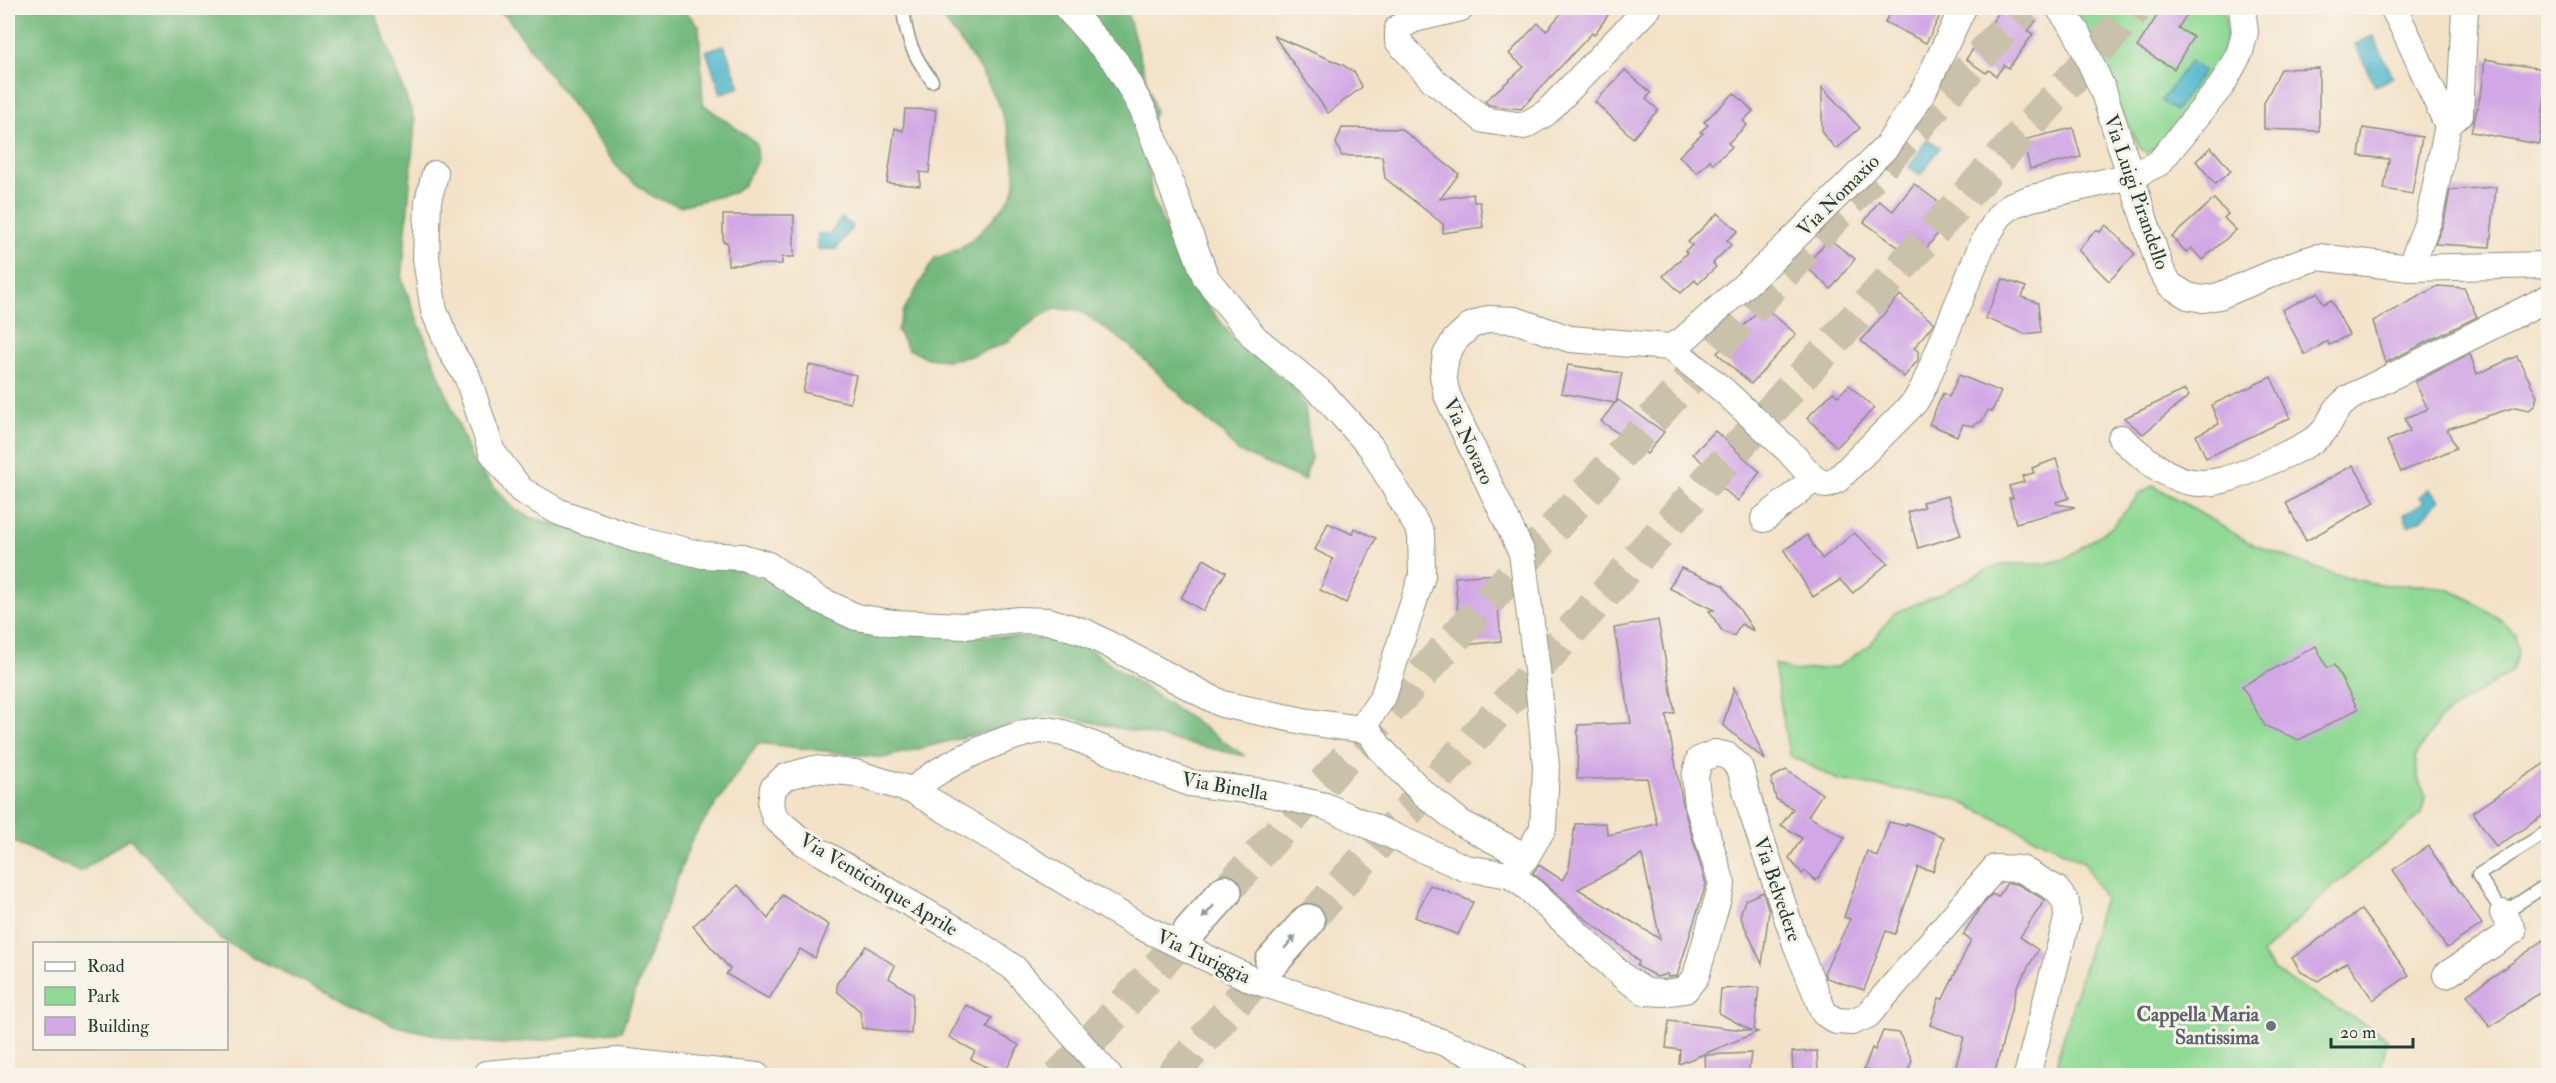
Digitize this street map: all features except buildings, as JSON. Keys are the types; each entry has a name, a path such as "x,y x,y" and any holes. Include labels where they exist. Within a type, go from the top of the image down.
{"highway":[{"path":"1190,932 1226,892"},
{"path":"1272,962 1308,921"}],"street":[{"path":"1067,8 1116,62 1144,112 1206,278 1255,338 1323,394 1371,447 1421,533 1422,576 1407,629 1383,698 1366,722 1368,730 1380,748 1422,792 1518,866"},
{"path":"1461,8 1414,19 1394,18 1398,41 1433,80 1484,120 1524,126 1546,112 1648,8"},
{"name":"Via Nomaxio","path":"1670,347 1682,341 1766,266 1886,147 1923,92 1963,8"},
{"name":"Via Luigi Pirandello","path":"2059,8 2076,31 2103,90 2160,268 2170,285 2188,296 2204,299 2218,296 2318,257 2410,268 2548,265"},
{"path":"1670,347 1723,390 1789,451 1814,478 1826,485 1838,480 1915,402 1924,386 1982,244 1999,216 2012,205 2032,198 2132,176 2159,164 2222,85 2240,52 2245,32 2242,8"},
{"path":"2393,8 2407,32 2426,81 2448,125"},
{"path":"2410,268 2429,219 2448,125 2460,114 2465,8"},
{"path":"435,174 428,201 426,258 434,310 452,353 467,376 492,452 521,490 560,512 633,538 703,555 742,557 768,566 818,599 856,617 893,623 964,626 1019,620 1048,621 1085,632 1222,704 1308,722 1368,730"},
{"path":"2121,438 2148,462 2173,477 2200,484 2217,483 2239,477 2323,433 2337,408 2349,398 2548,298"},
{"name":"Via Novaro","path":"1518,866 1543,828 1546,767 1537,670 1522,553 1447,395 1443,376 1446,355 1455,340 1470,326 1488,319 1515,320 1570,339 1670,347"},
{"path":"1764,519 1814,478"},
{"name":"Via Binella","path":"914,791 920,783 956,760 1022,734 1044,730 1063,733 1189,783 1263,792 1325,806 1465,868 1518,866"},
{"name":"Via Belvedere","path":"1518,866 1527,887 1636,985 1646,992 1664,993 1685,990 1696,976 1722,884 1698,805 1695,777 1699,760 1715,753 1728,756 1740,768 1751,809 1796,944 1824,1013 1836,1021 1852,1022 1868,1015 1995,868 2021,869 2056,889 2066,902 2067,919 2027,1076"},
{"name":"Via Venticinque Aprile","path":"914,791 855,773 814,769 785,777 773,788 771,805 776,818 803,842 962,933 1014,968 1109,1076"},
{"name":"Via Turiggia","path":"914,791 1136,924 1253,980 1442,1042 1497,1064 1514,1076"},
{"path":"2446,975 2513,931 2503,913"},
{"path":"486,1074 618,1061 757,1076"}],"lane":[{"path":"903,8 904,24 914,57 932,81"},
{"path":"2548,831 2478,874 2503,913 2548,884"}],"green space":[{"path":"8,8 373,8 415,121 402,280 474,464 514,509 529,517 754,574 866,629 1077,641 1245,756 1055,714 883,758 758,743 692,839 621,1031 503,1044 463,1041 396,1026 253,957 219,938 130,838 80,872 8,839"},
{"path":"494,8 682,8 699,26 703,104 756,143 758,159 744,185 733,193 680,206 653,197 621,172 507,17"},
{"path":"934,8 1126,8 1155,110 1145,145 1152,197 1186,278 1237,343 1291,384 1305,407 1311,458 1304,480 1237,451 1223,433 1206,420 1130,346 1079,310 1055,309 1037,318 1006,343 967,357 947,360 927,358 908,349 897,330 904,310 935,258 959,249 978,234 1006,204 1012,194 1015,181 1011,142 997,100 975,61"},
{"path":"2085,8 2221,8 2225,16 2227,33 2223,53 2166,139 2147,153 2140,148 2093,54 2077,15"},
{"path":"2153,485 2250,543 2329,573 2366,582 2387,585 2429,585 2450,590 2469,599 2501,620 2515,634 2518,653 2511,672 2439,720 2415,756 2418,777 2425,795 2422,814 2338,882 2262,954 2273,970 2387,1038 2380,1076 2058,1075 2058,1055 2104,898 2084,862 1953,798 1838,780 1789,755 1774,664 1794,671 1837,667 1870,645 1894,613 1933,597 1987,570 2006,564 2045,564 2064,559 2113,526 2140,494"}],"water":[{"path":"2373,36 2393,77 2375,86 2355,44"},
{"path":"724,45 740,87 721,93 706,51"},
{"path":"2190,61 2204,71 2175,111 2161,101"},
{"path":"1927,139 1940,147 1921,175 1909,167"},
{"path":"842,218 853,226 836,249 818,249 818,234 830,234"},
{"path":"2429,489 2440,500 2421,520 2408,526 2404,514 2424,502 2420,497"}],"tunnel":[{"path":"1225,892 2024,8"},
{"path":"1308,921 2136,8"},
{"path":"1059,1076 1190,931"},
{"path":"1171,1076 1272,962"}],"place":[{"name":"Cappella Maria Santissima","path":"2271,1026"}]}
